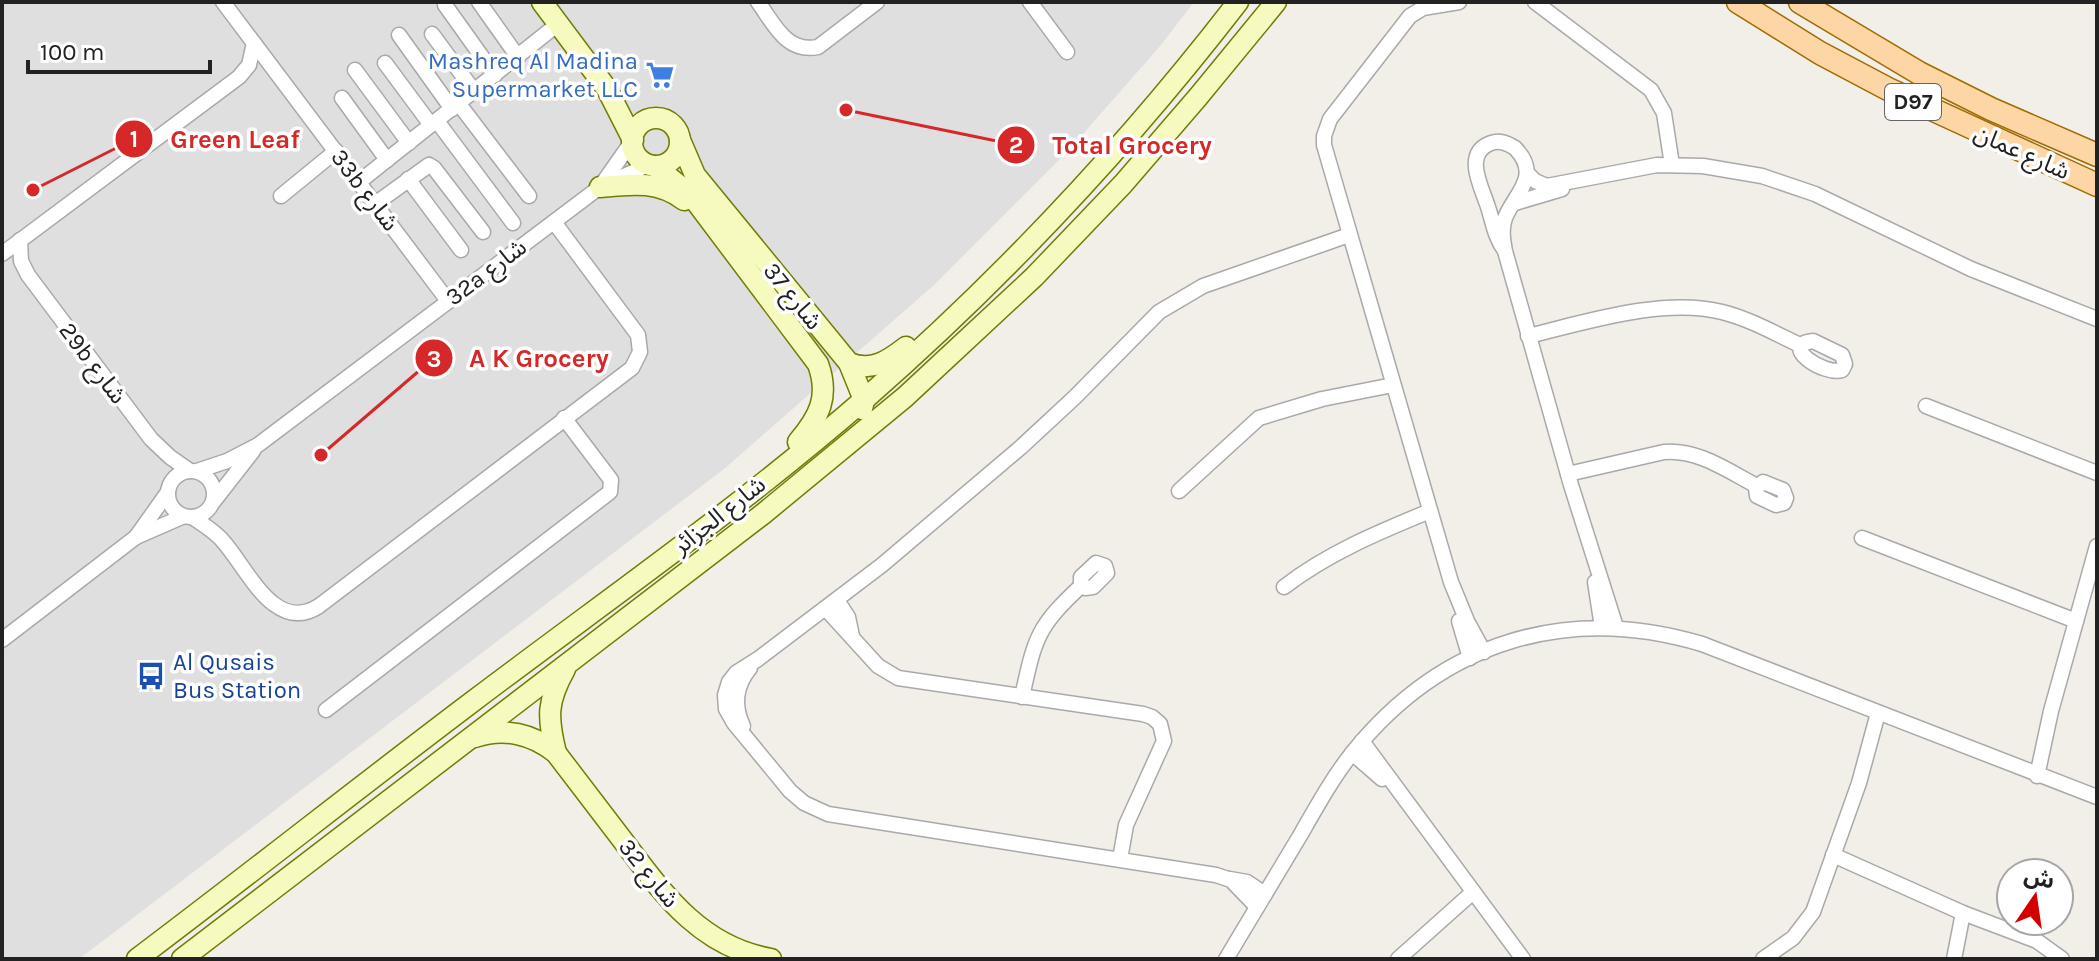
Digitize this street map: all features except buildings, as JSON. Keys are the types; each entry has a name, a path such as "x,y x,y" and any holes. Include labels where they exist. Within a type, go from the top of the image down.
{"main road":[{"name":"شارع الجزائر","path":"137,959 772,474 864,400 945,328 1025,249 1115,152 1238,2"},
{"name":"شارع الجزائر","path":"182,959 763,514 905,397 987,321 1123,184 1276,2"},
{"name":"شارع عمان","path":"1738,2 1820,53 1876,83 2097,185"},
{"name":"شارع عمان","path":"1800,2 1919,73 1991,109 2097,155"},
{"path":"545,4 607,89 633,140 637,157 652,165 674,159 680,140 679,133 670,123 651,119 607,89"},
{"path":"633,140 639,125 651,119"},
{"name":"شارع 37","path":"680,140 695,175 849,363 864,400"},
{"name":"شارع 37","path":"652,165 684,187 813,356 822,374 823,399 819,414 772,474"},
{"path":"600,187 642,183 664,188 713,223"},
{"path":"849,363 859,367 878,365 922,336 945,328"},
{"path":"608,632 622,610 753,508 857,419 864,400"},
{"name":"شارع 32","path":"556,753 549,724 550,706 555,687 569,663"},
{"name":"شارع 32","path":"471,738 494,733 516,733 536,739 556,753 674,907 705,933 744,952 771,959"}],"street":[{"path":"479,2 518,57"},
{"path":"758,2 787,42 797,47 811,48 818,47 877,2"},
{"path":"1030,2 1067,52"},
{"path":"1459,2 1423,8 1410,16 1326,127 1326,154 1451,582 1477,655"},
{"path":"1535,2 1651,90 1664,113 1672,165"},
{"name":"33b شارع","path":"230,5 254,43 448,301"},
{"path":"445,5 495,75"},
{"path":"359,182 558,24"},
{"path":"432,34 474,91"},
{"path":"399,35 529,196"},
{"path":"2,254 239,77 249,65 254,43"},
{"path":"385,63 513,223"},
{"path":"355,70 409,143"},
{"path":"342,98 387,160"},
{"name":"32a شارع","path":"600,187 633,140"},
{"path":"1505,251 1495,236 1476,172 1478,155 1490,144 1499,142 1510,145 1522,157 1527,173 1541,184 1568,184 1631,169 1672,165 1723,168 1796,187 1971,269 2097,319"},
{"path":"281,196 336,151"},
{"name":"32a شارع","path":"194,471 227,461 258,445 600,187 652,165"},
{"path":"375,204 425,166 431,166 483,232"},
{"path":"1527,173 1503,227 1505,251 1593,558 1609,627"},
{"path":"408,179 461,250"},
{"path":"1515,203 1560,190 1568,184"},
{"path":"168,492 170,505 223,540 273,605 289,613 305,613 319,606 632,368 640,346 638,335 554,222"},
{"name":"29b شارع","path":"20,240 23,267 37,288 151,439 170,457 194,471"},
{"path":"1261,900 1230,879 1207,873 828,814 804,803 790,791 749,739 739,717 736,699 740,682 758,659 832,605 1020,448 1159,312 1203,286 1351,241"},
{"path":"1530,341 1650,309 1704,309 1742,319 1802,346"},
{"path":"1179,491 1252,423 1269,413 1391,379"},
{"path":"1926,406 2097,473"},
{"path":"326,710 610,492 611,480 564,418"},
{"name":"32a شارع","path":"213,503 258,445"},
{"path":"1569,479 1664,452 1687,453 1757,486"},
{"path":"2,640 136,537 205,513 213,503 215,490 212,484 203,474 194,471 173,479 168,492 136,537"},
{"path":"1284,587 1327,557 1363,540 1432,516"},
{"path":"1862,538 2076,621"},
{"path":"2032,774 2097,546"},
{"path":"1022,697 1032,650 1040,632 1056,610 1082,585"},
{"path":"832,605 839,626 878,666 898,678 1143,714 1160,724 1164,735 1163,746 1126,825 1120,859"},
{"path":"1226,959 1329,786 1362,741 1411,695 1477,655 1536,634 1609,627 1678,637 1733,654 2097,797"},
{"path":"1763,959 1783,946 1807,922 1883,715"},
{"path":"1362,741 1523,959"},
{"path":"1352,753 1403,798"},
{"path":"1833,855 2037,941 2062,959"},
{"path":"1398,959 1473,892"},
{"path":"1954,959 1966,939 1968,914"}],"shaded area":[{"path":"2,2 1194,2 1161,45 1068,151 934,285 724,469 79,959 2,959"}],"place":[{"name":"Mashreq Al Madina Supermarket LLC","path":"660,75"},
{"name":"Total Grocery","path":"846,110"},
{"name":"Green Leaf","path":"33,190"},
{"name":"A K Grocery","path":"321,455"},
{"name":"Al Qusais Bus Station","path":"151,676"}]}
